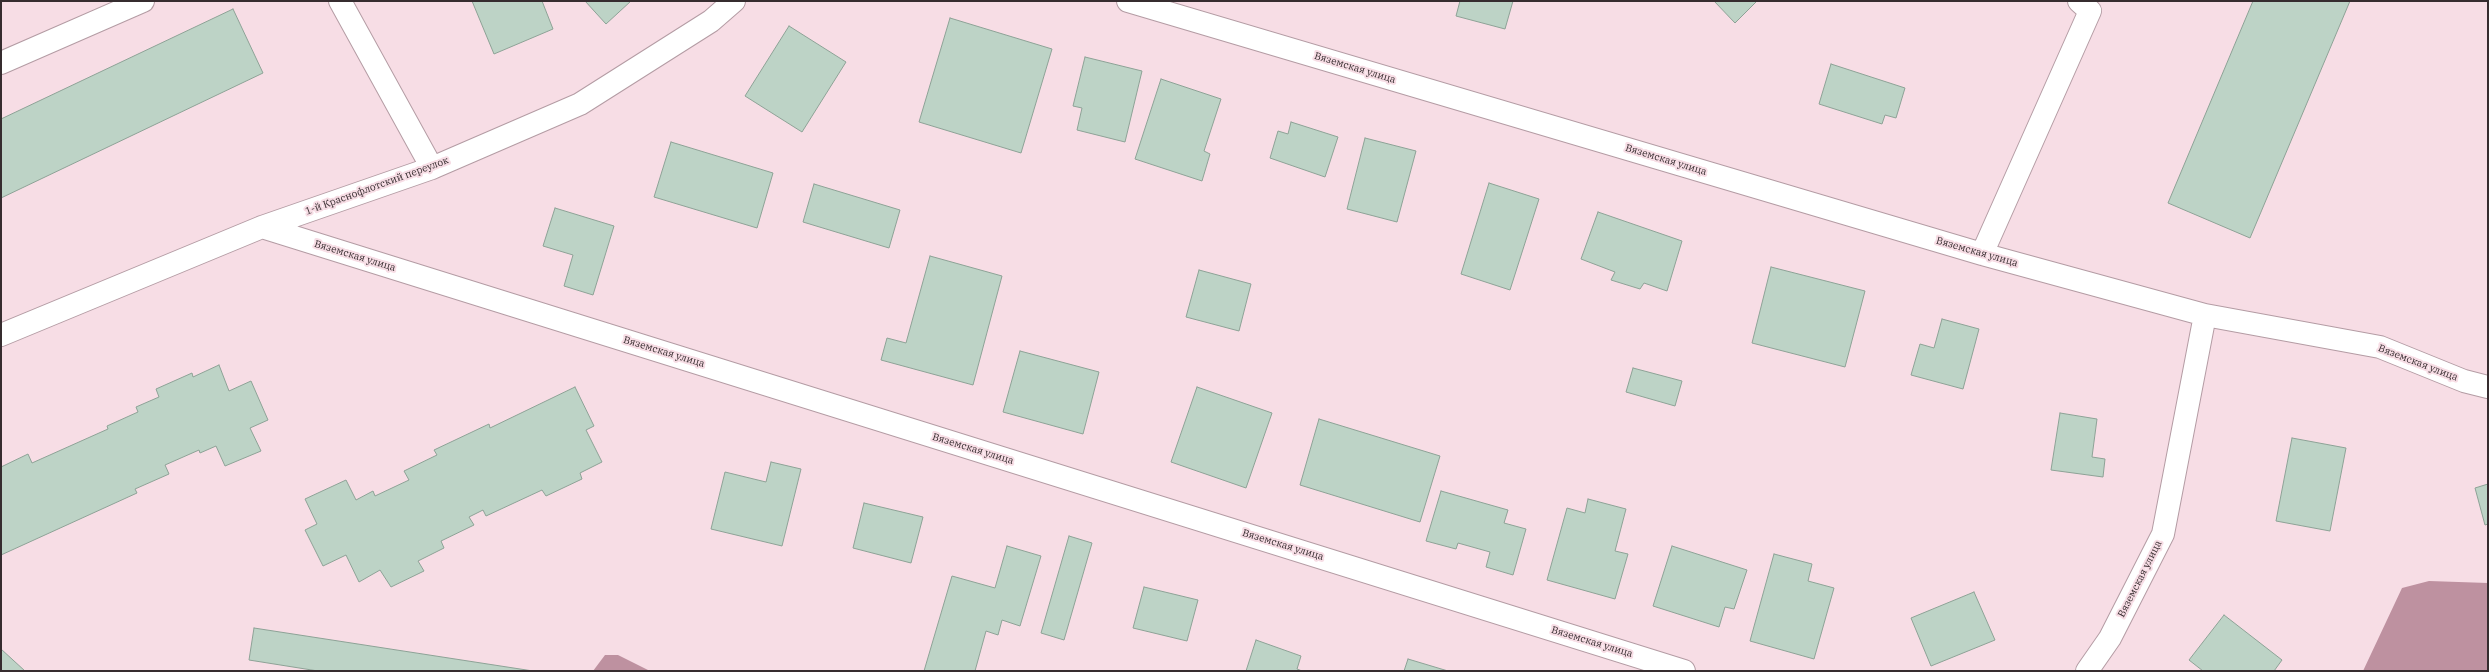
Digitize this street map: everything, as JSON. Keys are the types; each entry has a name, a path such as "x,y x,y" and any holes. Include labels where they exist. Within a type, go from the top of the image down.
{"street":[{"path":"1,63 143,1"},
{"path":"340,1 432,168"},
{"name":"1-й Краснофлотский переулок","path":"1,335 262,227 432,168 580,104 712,20 734,1"},
{"name":"Вяземская улица","path":"1128,1 1982,254 2205,315 2380,347 2464,381 2488,387"},
{"path":"1982,254 2090,11 2079,1"},
{"name":"Вяземская улица","path":"262,227 1684,671"},
{"name":"Вяземская улица","path":"2087,671 2110,638 2164,534 2205,315"}],"shaded area":[{"path":"2429,581 2488,583 2488,671 2363,671 2402,588"},
{"path":"605,655 618,655 650,671 593,671"}],"building":[{"path":"472,1 542,1 553,29 494,54"},
{"path":"585,1 631,1 606,24"},
{"path":"1460,1 1513,1 1505,29 1456,16"},
{"path":"1714,1 1757,1 1735,23"},
{"path":"2253,1 2350,1 2250,238 2168,203"},
{"path":"233,9 263,73 1,198 1,119"},
{"path":"950,18 1052,49 1021,153 919,122"},
{"path":"789,26 846,62 802,132 745,96"},
{"path":"1085,57 1142,71 1125,142 1077,130 1082,108 1073,106"},
{"path":"1831,64 1905,88 1896,118 1885,115 1882,124 1819,104"},
{"path":"1161,79 1221,99 1204,151 1210,154 1202,181 1135,159"},
{"path":"1291,122 1338,137 1325,177 1270,158 1278,131 1288,134"},
{"path":"1365,138 1416,151 1397,222 1347,209"},
{"path":"671,142 773,173 757,228 654,197"},
{"path":"1489,183 1539,199 1510,290 1461,274"},
{"path":"814,184 900,210 889,248 803,222"},
{"path":"555,208 614,226 593,295 564,286 573,255 543,246"},
{"path":"1598,212 1682,241 1667,291 1644,283 1640,289 1611,280 1615,272 1581,259"},
{"path":"930,256 1002,276 973,385 881,360 887,338 906,343"},
{"path":"1771,267 1865,291 1845,367 1752,343"},
{"path":"1199,270 1251,284 1239,331 1186,317"},
{"path":"1942,319 1979,329 1963,389 1911,375 1920,344 1934,348"},
{"path":"1020,351 1099,372 1083,434 1003,412"},
{"path":"219,365 229,391 251,381 268,420 250,428 261,451 225,466 216,446 200,453 199,450 165,465 169,474 135,489 137,493 1,555 1,467 28,454 32,463 108,429 107,426 138,412 136,407 159,397 156,389 192,373 193,377"},
{"path":"1633,368 1682,381 1675,406 1626,392"},
{"path":"575,387 594,426 586,430 602,462 580,473 582,479 546,496 542,490 486,516 483,510 469,517 474,525 441,541 444,548 418,561 424,571 391,587 380,570 359,582 346,555 323,566 305,530 317,524 305,499 346,480 356,500 373,491 375,496 409,480 404,471 437,455 434,450 489,424 490,428"},
{"path":"1197,387 1272,413 1246,488 1171,462"},
{"path":"2060,413 2097,419 2092,457 2105,459 2103,477 2051,470"},
{"path":"1319,419 1440,456 1420,522 1300,485"},
{"path":"2292,438 2346,448 2330,531 2276,521"},
{"path":"771,462 801,469 782,546 711,529 725,472 766,482"},
{"path":"2488,484 2488,524 2485,525 2475,488"},
{"path":"1441,491 1508,510 1504,523 1526,529 1513,575 1486,567 1490,552 1458,543 1456,549 1426,541"},
{"path":"1588,499 1626,509 1615,551 1628,554 1615,599 1547,580 1567,508 1585,513"},
{"path":"864,503 923,517 911,563 853,548"},
{"path":"1069,536 1092,543 1064,640 1041,633"},
{"path":"1007,546 1041,556 1020,626 1002,620 998,635 986,631 975,671 924,671 952,576 995,588"},
{"path":"1672,546 1747,570 1734,609 1725,607 1719,627 1653,606"},
{"path":"1774,554 1812,564 1808,581 1834,588 1814,659 1750,641"},
{"path":"1144,587 1198,600 1187,641 1133,628"},
{"path":"1974,592 1995,640 1931,666 1911,618"},
{"path":"2224,615 2282,660 2274,671 2203,671 2189,660"},
{"path":"254,628 533,671 318,671 249,660"},
{"path":"1256,640 1301,656 1297,669 1302,671 1246,671"},
{"path":"1,649 25,671 1,671"},
{"path":"1408,659 1448,671 1404,671"}]}
